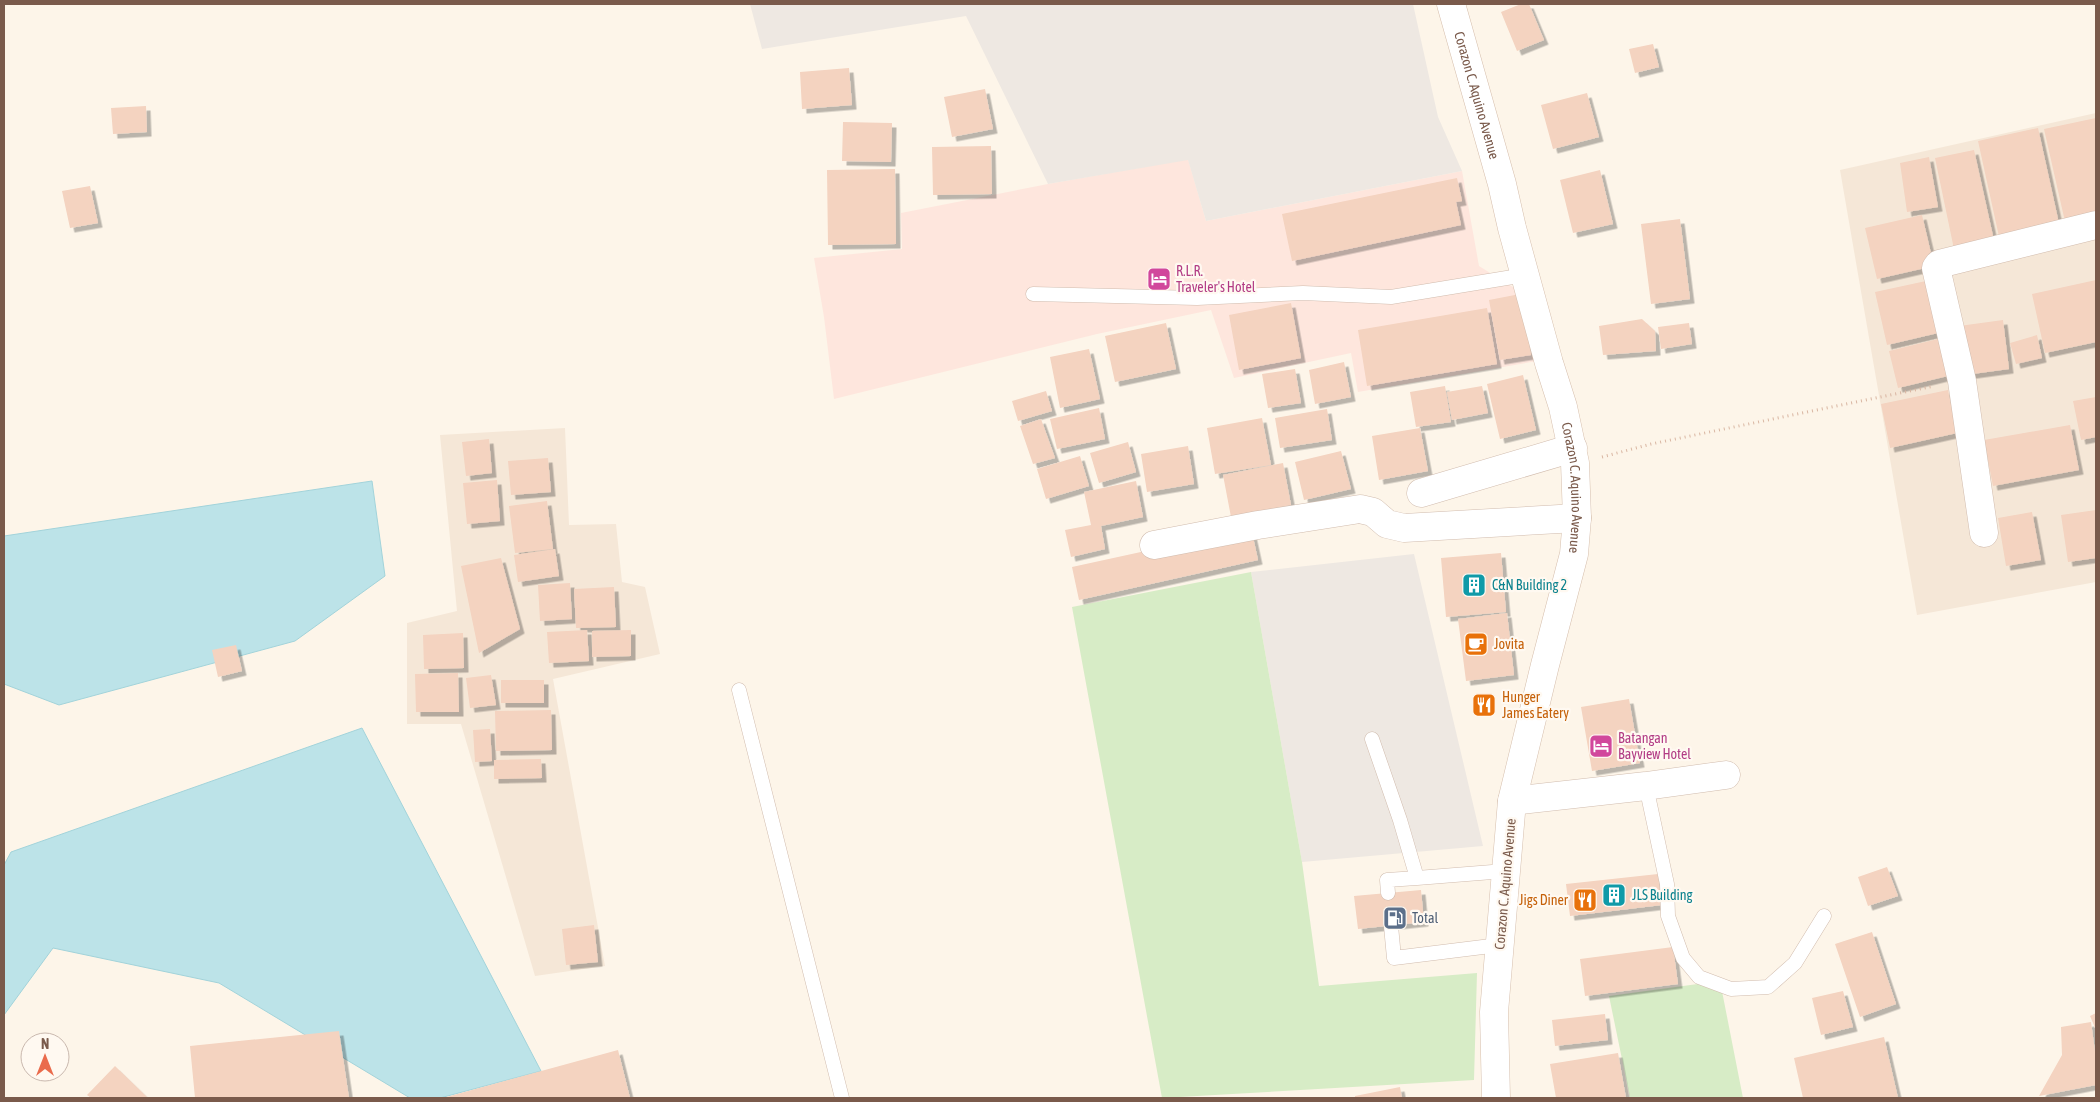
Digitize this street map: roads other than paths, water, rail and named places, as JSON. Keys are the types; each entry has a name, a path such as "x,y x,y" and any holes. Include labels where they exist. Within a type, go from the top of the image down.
{"street":[{"name":"Corazon C. Aquino Avenue","path":"1451,4 1502,184 1574,456 1577,518 1574,554 1542,675 1512,801 1494,1012 1496,1098"},
{"path":"1984,533 1962,381 1936,268 1940,264 2096,225"},
{"path":"1421,493 1574,456"},
{"path":"1154,545 1258,524 1360,509 1373,512 1387,524 1404,528 1577,518"},
{"path":"1512,801 1726,775"}],"lane":[{"path":"1033,294 1197,298 1303,294 1391,297 1525,275"},
{"path":"739,690 842,1098"},
{"path":"1372,739 1400,820 1417,878"},
{"path":"1646,786 1667,884 1668,916 1683,958 1699,977 1731,989 1768,987 1794,962 1824,916"},
{"path":"1388,893 1387,880 1505,871"},
{"path":"1391,926 1394,958 1499,945"}],"water":[{"path":"372,481 385,576 295,641 59,705 4,684 4,536"},
{"path":"362,728 541,1071 440,1098 410,1098 219,983 53,948 4,1015 4,865 11,852"}],"place":[{"name":"R.L.R. Traveler's Hotel","path":"1159,279"},
{"name":"C&N Building 2","path":"1474,585"},
{"name":"Jovita","path":"1476,644"},
{"name":"Hunger James Eatery","path":"1484,705"},
{"name":"Batangan Bayview Hotel","path":"1601,746"},
{"name":"JLS Building","path":"1614,895"},
{"name":"Jigs Diner","path":"1585,900"},
{"name":"Total","path":"1395,918"}]}
